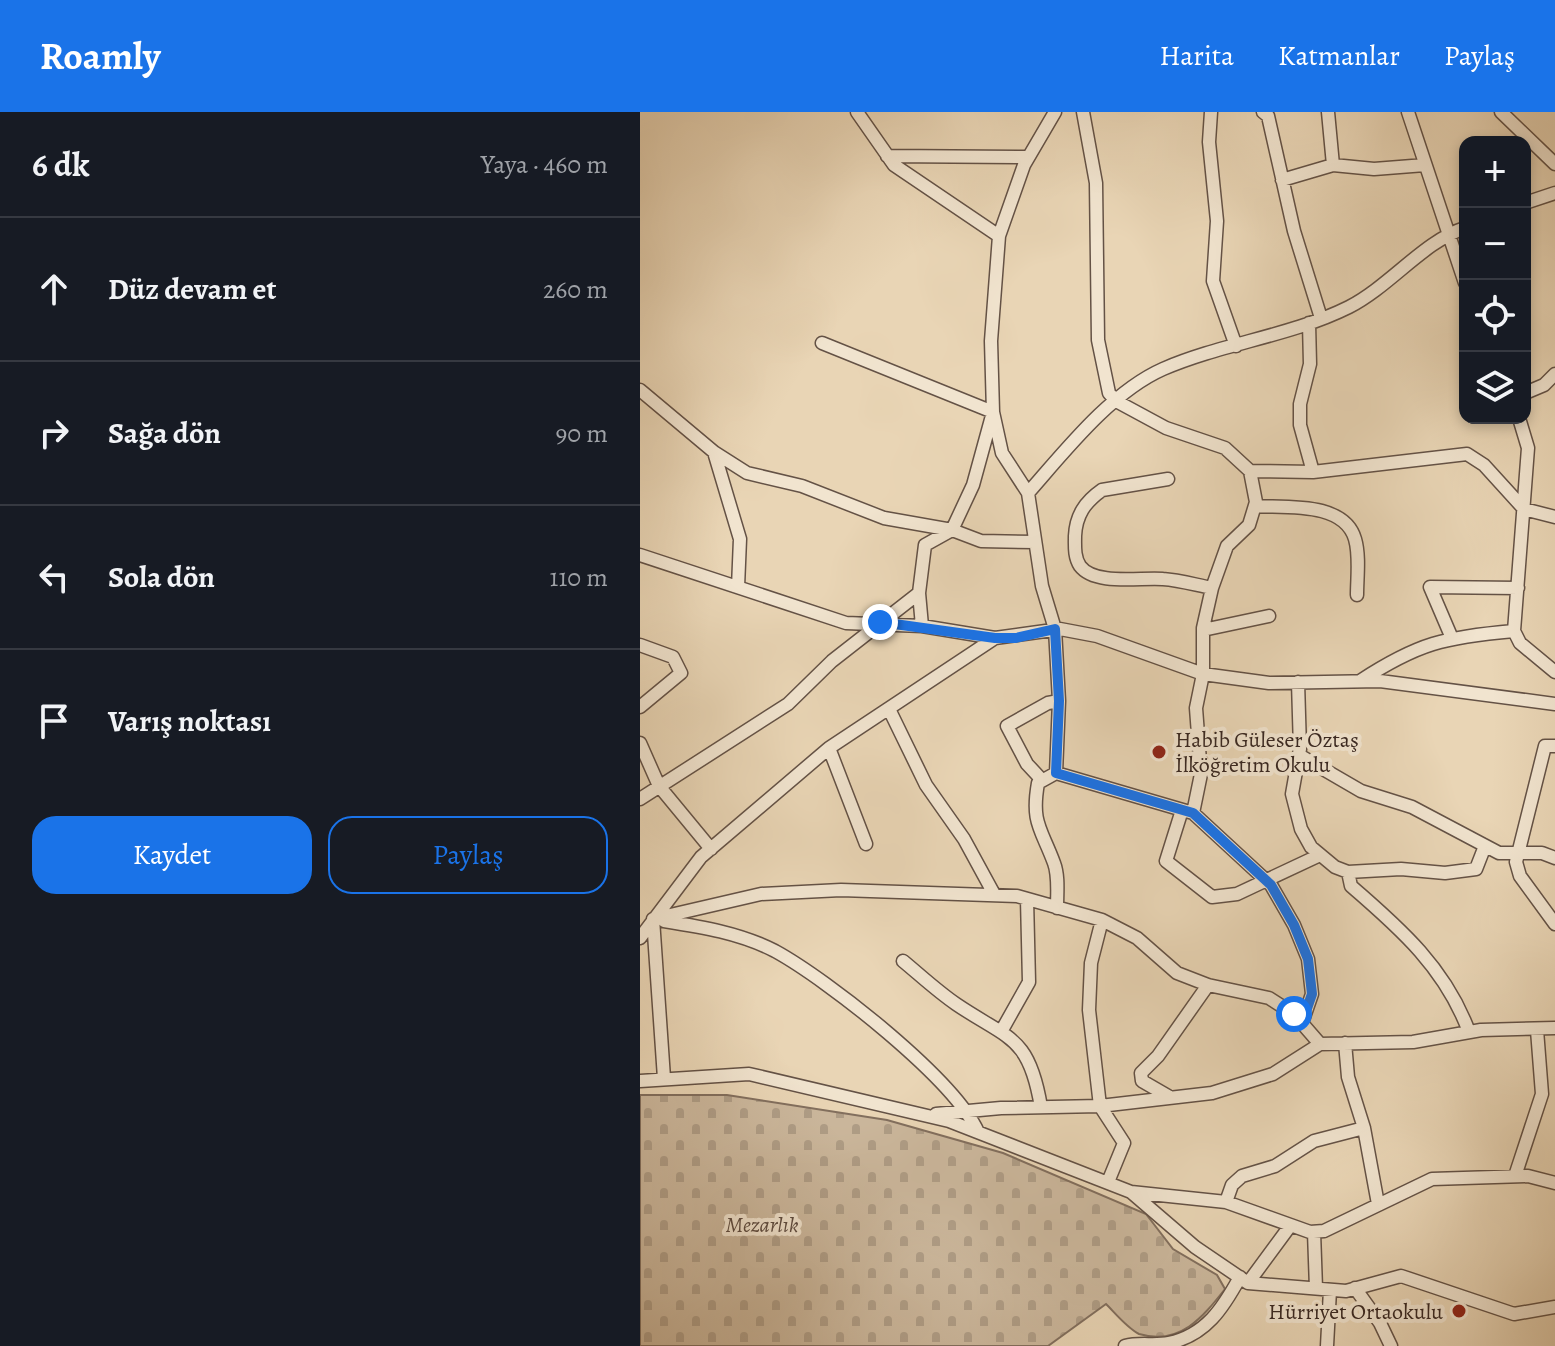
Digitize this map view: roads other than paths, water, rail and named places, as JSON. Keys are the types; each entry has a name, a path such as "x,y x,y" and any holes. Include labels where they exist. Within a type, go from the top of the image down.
{"street":[{"path":"857,112 887,156 902,171 999,236"},
{"path":"1055,112 1028,157 999,236 991,341 993,412 1002,453 1028,493 1035,542 1055,629 1059,701 1056,773"},
{"path":"1083,112 1096,183 1098,340 1109,393 1116,401 1166,428 1225,448 1250,471 1255,506 1249,525 1227,546 1212,588 1203,630 1203,674 1196,708 1201,774 1166,861 1212,897 1237,894 1320,855"},
{"path":"1211,112 1209,142 1217,221 1213,281 1236,346"},
{"path":"1263,112 1268,116 1315,320 1310,364 1300,404 1300,425 1313,472"},
{"path":"1328,112 1333,165"},
{"path":"1408,112 1464,280"},
{"path":"1501,112 1555,164"},
{"path":"887,156 1028,157"},
{"path":"1282,180 1333,165 1374,169 1425,165"},
{"path":"1531,201 1555,193"},
{"path":"1028,493 1080,434 1116,401 1161,370 1349,307 1395,278 1447,234 1459,230"},
{"path":"822,343 993,412"},
{"path":"1531,390 1544,385 1555,374"},
{"path":"640,390 714,452 747,473 802,486 884,518 952,530 981,541 1035,542"},
{"path":"922,626 919,593 925,545 952,530 973,485 993,412"},
{"path":"1521,424 1528,448 1514,631 1520,643 1555,672"},
{"path":"714,452 740,539 738,587"},
{"path":"1250,471 1313,472 1467,454 1484,465 1524,509 1555,517"},
{"path":"1168,479 1102,490 1096,495 1076,522 1076,557 1080,567 1093,575 1112,579 1166,579 1212,588"},
{"path":"1255,506 1320,510 1346,523 1356,544 1357,595"},
{"path":"640,555 846,623 922,626 995,638 1016,638 1055,629 1097,636 1203,674 1269,683 1360,681 1478,691 1555,704"},
{"path":"1451,636 1430,587 1518,588"},
{"path":"640,799 788,704 832,661 919,593"},
{"path":"1203,630 1269,616"},
{"path":"1360,681 1392,660 1451,636 1514,631"},
{"path":"640,938 711,849 829,748 995,638"},
{"path":"640,645 673,657 681,673 640,707"},
{"path":"1298,682 1299,755 1291,782 1294,808 1311,847 1320,855 1335,867 1348,872 1471,871 1479,866 1485,846"},
{"path":"1041,779 1027,764 1007,726 1059,701"},
{"path":"889,709 926,785 964,839 994,894"},
{"path":"640,743 659,786 711,849"},
{"path":"1555,746 1545,746 1516,854 1520,876 1555,924"},
{"path":"829,748 866,844"},
{"path":"1299,755 1361,791 1412,807 1499,853 1542,853 1555,858"},
{"path":"1041,779 1056,773 1187,811 1266,880 1294,925 1308,959 1312,994 1302,1023"},
{"path":"1041,779 1035,811 1038,832 1055,864 1057,908"},
{"path":"1348,872 1351,886 1425,954 1459,1005 1469,1032"},
{"path":"653,919 761,894 841,890 994,894 1027,899 1102,920 1137,938 1177,973 1208,985 1269,998 1302,1023 1320,1044"},
{"path":"1002,1030 1029,982 1027,899"},
{"path":"653,919 664,1078"},
{"path":"653,919 720,930 774,951 822,981 880,1027 968,1111 978,1132"},
{"path":"1102,920 1091,963 1089,1010 1100,1106 1124,1143 1108,1182"},
{"path":"903,961 955,1003 1002,1030 1029,1059 1041,1107"},
{"path":"1168,1096 1142,1081 1141,1073 1158,1056 1208,985"},
{"path":"924,1115 1100,1106 1212,1093 1263,1077 1320,1044 1413,1042 1469,1032 1555,1028"},
{"path":"1515,1176 1542,1094 1537,1030"},
{"path":"1345,1043 1350,1087 1364,1128 1378,1204"},
{"path":"640,1081 749,1074 924,1115 978,1132 1131,1192 1195,1247 1244,1280 1323,1289 1355,1288 1401,1276 1514,1314 1555,1307"},
{"path":"1226,1202 1232,1185 1242,1176 1275,1166 1314,1141 1364,1128"},
{"path":"1131,1192 1226,1202 1314,1232 1324,1231 1432,1179 1515,1176 1555,1183"},
{"path":"1125,1346 1170,1343 1212,1322 1290,1226"},
{"path":"1314,1232 1323,1289 1327,1346"},
{"path":"1355,1288 1380,1323 1391,1346"}],"place":[{"name":"Habib Güleser Öztaş İlköğretim Okulu","path":"1159,752"},
{"name":"Hürriyet Ortaokulu","path":"1459,1311"}],"park label":[{"name":"Mezarlık","path":"762,1224"}]}
